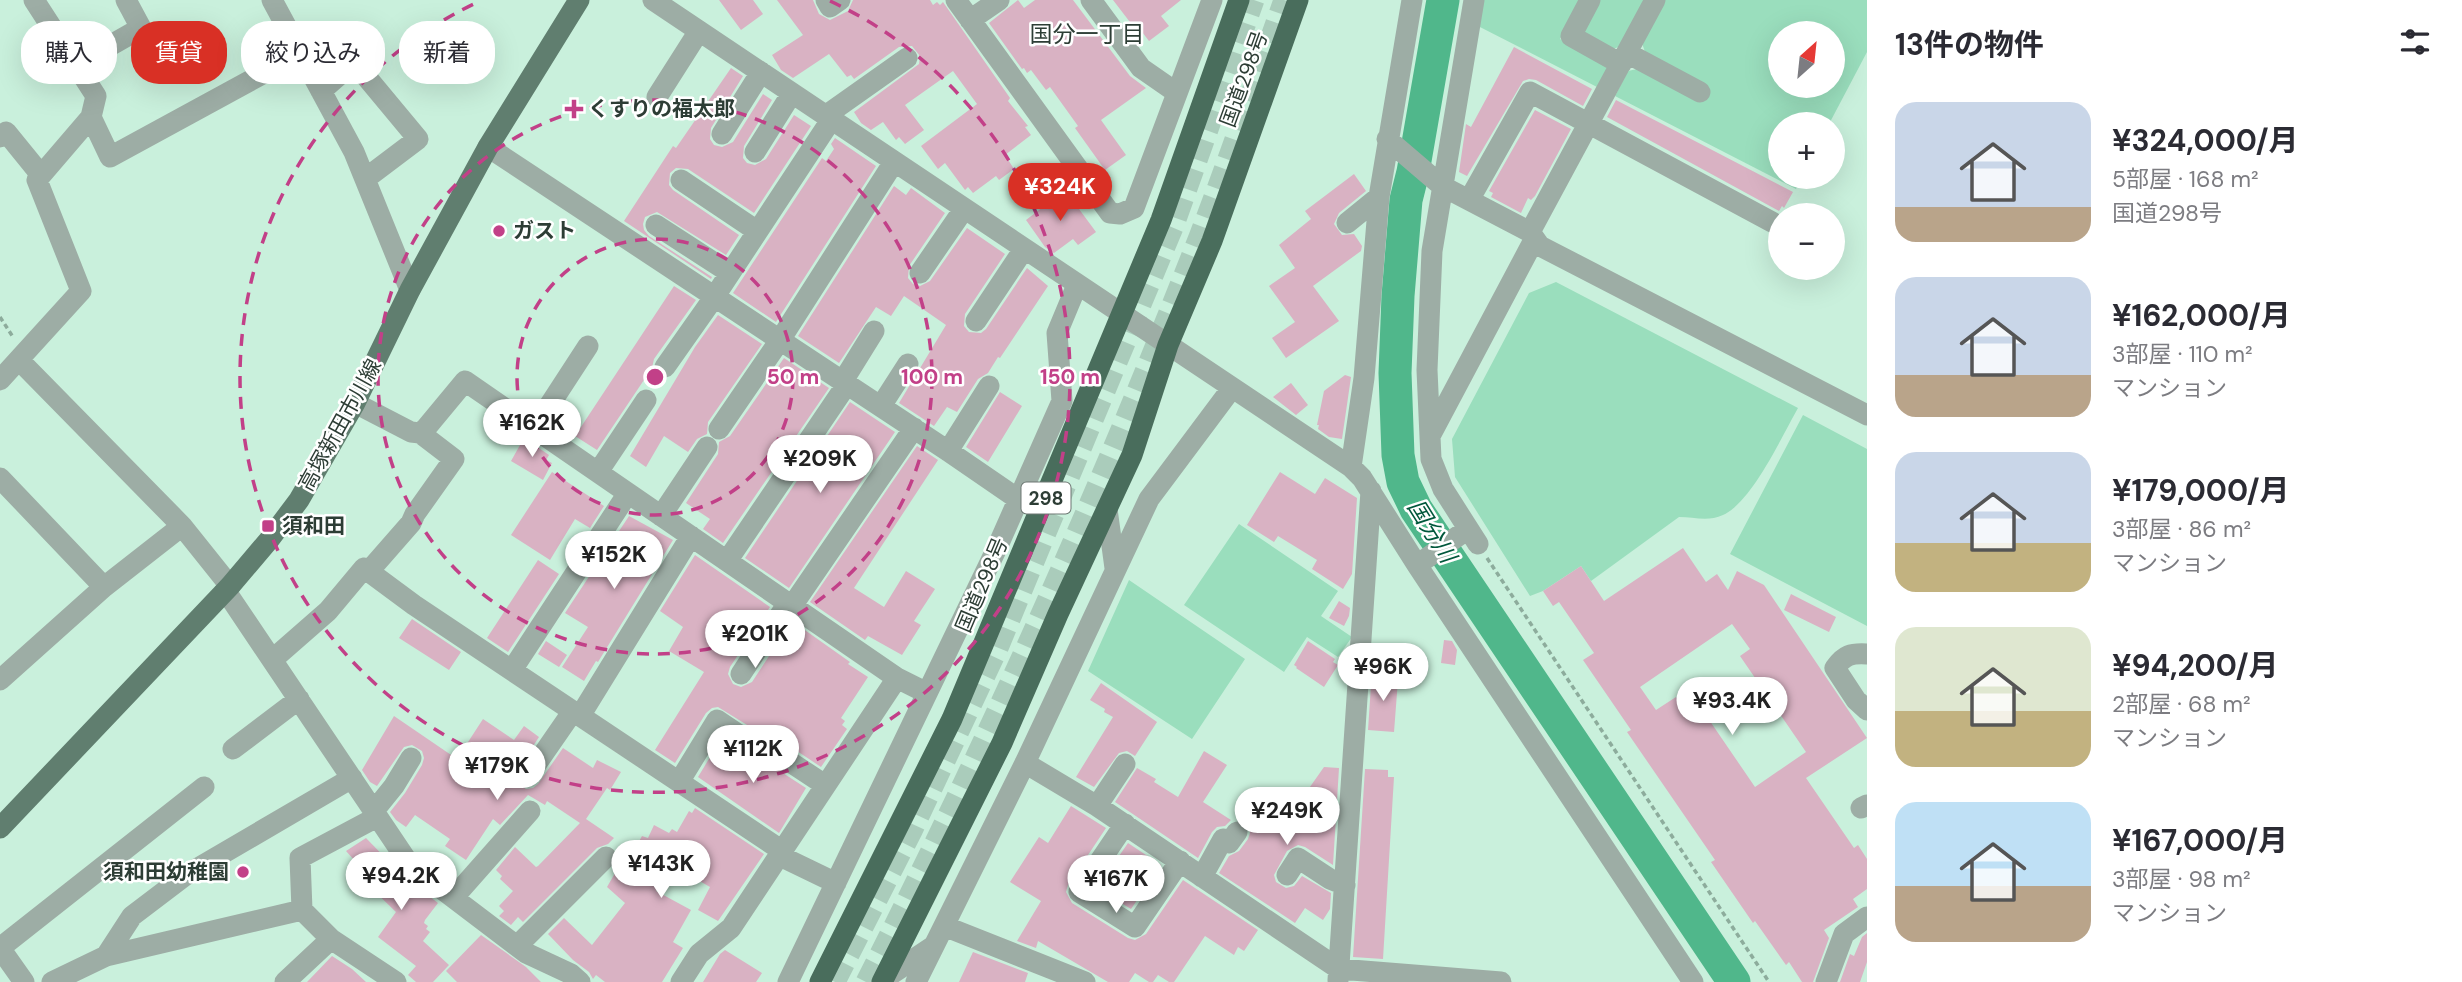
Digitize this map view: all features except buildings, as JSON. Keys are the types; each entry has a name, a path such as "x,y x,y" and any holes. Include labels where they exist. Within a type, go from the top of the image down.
{"highway":[{"name":"国道298号","path":"820,982 952,719 1161,220 1239,0"},
{"name":"国道298号","path":"883,980 1002,743 1132,455 1168,345 1212,241 1298,0"}],"main road":[{"name":"高塚新田市川線","path":"0,828 228,588 299,500 355,403 410,290 488,147 579,0"}],"street":[{"path":"34,0 48,21"},
{"path":"117,42 141,28 126,0"},
{"path":"653,0 1351,467 1371,491 1420,563 1693,982"},
{"path":"825,0 830,7 840,0"},
{"path":"956,0 1110,213 1121,214 1134,208 1212,0"},
{"path":"970,20 999,0"},
{"path":"1091,0 1141,68 1177,93"},
{"path":"1351,467 1364,378 1379,197 1391,143 1412,0"},
{"path":"1420,563 1469,536 1443,489 1431,460 1428,315 1438,182 1474,0"},
{"path":"1590,0 1571,36 1700,92"},
{"path":"1429,438 1589,123 1655,0"},
{"path":"277,2 286,21"},
{"path":"657,97 699,31"},
{"path":"665,367 730,274 828,118 907,58"},
{"path":"321,92 354,62 418,139 365,178"},
{"path":"722,134 761,72"},
{"path":"0,380 81,291 37,180 91,117 96,96 88,84"},
{"path":"91,117 110,157 244,84"},
{"path":"317,84 354,152 410,290"},
{"path":"1469,200 1530,92 1768,220"},
{"path":"755,152 792,93"},
{"path":"0,137 6,132 41,175"},
{"path":"1391,143 1438,182 1532,236 1540,246 1867,415"},
{"path":"488,147 1018,499"},
{"path":"719,429 780,340 894,162"},
{"path":"681,180 757,231"},
{"path":"1347,223 1379,197"},
{"path":"920,273 964,209"},
{"path":"656,225 730,274"},
{"path":"976,321 1024,249"},
{"path":"788,982 996,550 1062,401 1057,333 1077,285"},
{"path":"727,561 845,382 874,331"},
{"path":"534,429 588,346"},
{"path":"19,360 182,526 228,588 272,660 410,865 526,953 571,974 580,982"},
{"path":"881,406 908,364"},
{"path":"419,433 465,381 897,678 927,693"},
{"path":"948,451 989,386"},
{"path":"916,982 1025,763 1149,499 1232,388"},
{"path":"597,472 646,400"},
{"path":"355,403 411,432 419,433 454,459 411,523 369,571"},
{"path":"741,674 914,428"},
{"path":"661,516 707,447"},
{"path":"0,478 104,587"},
{"path":"1339,975 1371,491"},
{"path":"512,670 628,493"},
{"path":"1107,509 1115,570"},
{"path":"0,680 104,587 182,526"},
{"path":"528,776 576,713 691,536"},
{"path":"996,550 1026,545"},
{"path":"272,660 328,611 364,568 414,605 679,782 780,853 836,883"},
{"path":"1867,654 1852,653 1841,658 1835,668 1856,700 1867,710"},
{"path":"681,982 707,945 731,928 897,678"},
{"path":"233,749 299,699"},
{"path":"679,782 717,720 754,745 775,752 825,785"},
{"path":"396,982 331,939 302,910 300,858 375,814 411,758"},
{"path":"1025,763 1097,806 1180,861 1339,975 1501,982"},
{"path":"1097,806 1125,764"},
{"path":"106,956 132,916 186,875 352,778"},
{"path":"24,982 0,948 204,787"},
{"path":"454,897 530,811"},
{"path":"1125,824 1079,892 1135,927 1180,861"},
{"path":"1202,877 1223,839 1229,843 1237,832"},
{"path":"517,946 606,858"},
{"path":"1287,874 1298,858 1330,879 1345,885"},
{"path":"52,982 106,956 302,910"},
{"path":"1826,982 1844,934 1867,917"},
{"path":"944,926 1036,972 1085,982"},
{"path":"285,982 331,939"},
{"path":"883,980 934,945"}],"path":[{"path":"1469,536 1769,982"}],"green space":[{"path":"1481,0 1580,0 1560,39 1605,63 1607,69 1597,87 1476,25"},
{"path":"1597,0 1647,0 1624,45 1613,49 1585,35 1582,28"},
{"path":"1665,0 1867,0 1867,52 1845,94 1845,21 1768,21 1768,98 1843,98 1835,112 1768,112 1768,175 1615,96 1628,71 1637,69 1646,55 1642,43"},
{"path":"1556,282 1798,408 1755,483 1734,508 1712,518 1679,517 1591,581 1581,566 1543,591 1530,596 1455,477 1452,439 1529,293"},
{"path":"1803,415 1867,449 1867,626 1730,554"},
{"path":"1239,524 1338,591 1321,616 1352,637 1338,657 1307,637 1284,672 1184,605"},
{"path":"1129,580 1245,659 1192,739 1088,671"}],"waterway":[{"name":"国分川","path":"1443,0 1406,200 1398,296 1395,373 1398,455 1403,482 1416,509 1734,982"}],"tunnel":[{"path":"835,982 912,831 998,648 1174,225 1254,0"},
{"path":"866,982 956,799 1083,520 1199,237 1284,0"}],"place":[{"name":"くすりの福太郎","path":"574,109"},
{"name":"ガスト","path":"499,231"},
{"name":"須和田","path":"268,526"},
{"name":"須和田幼稚園","path":"243,872"}],"district":[{"name":"国分一丁目","path":"1087,34"}]}
